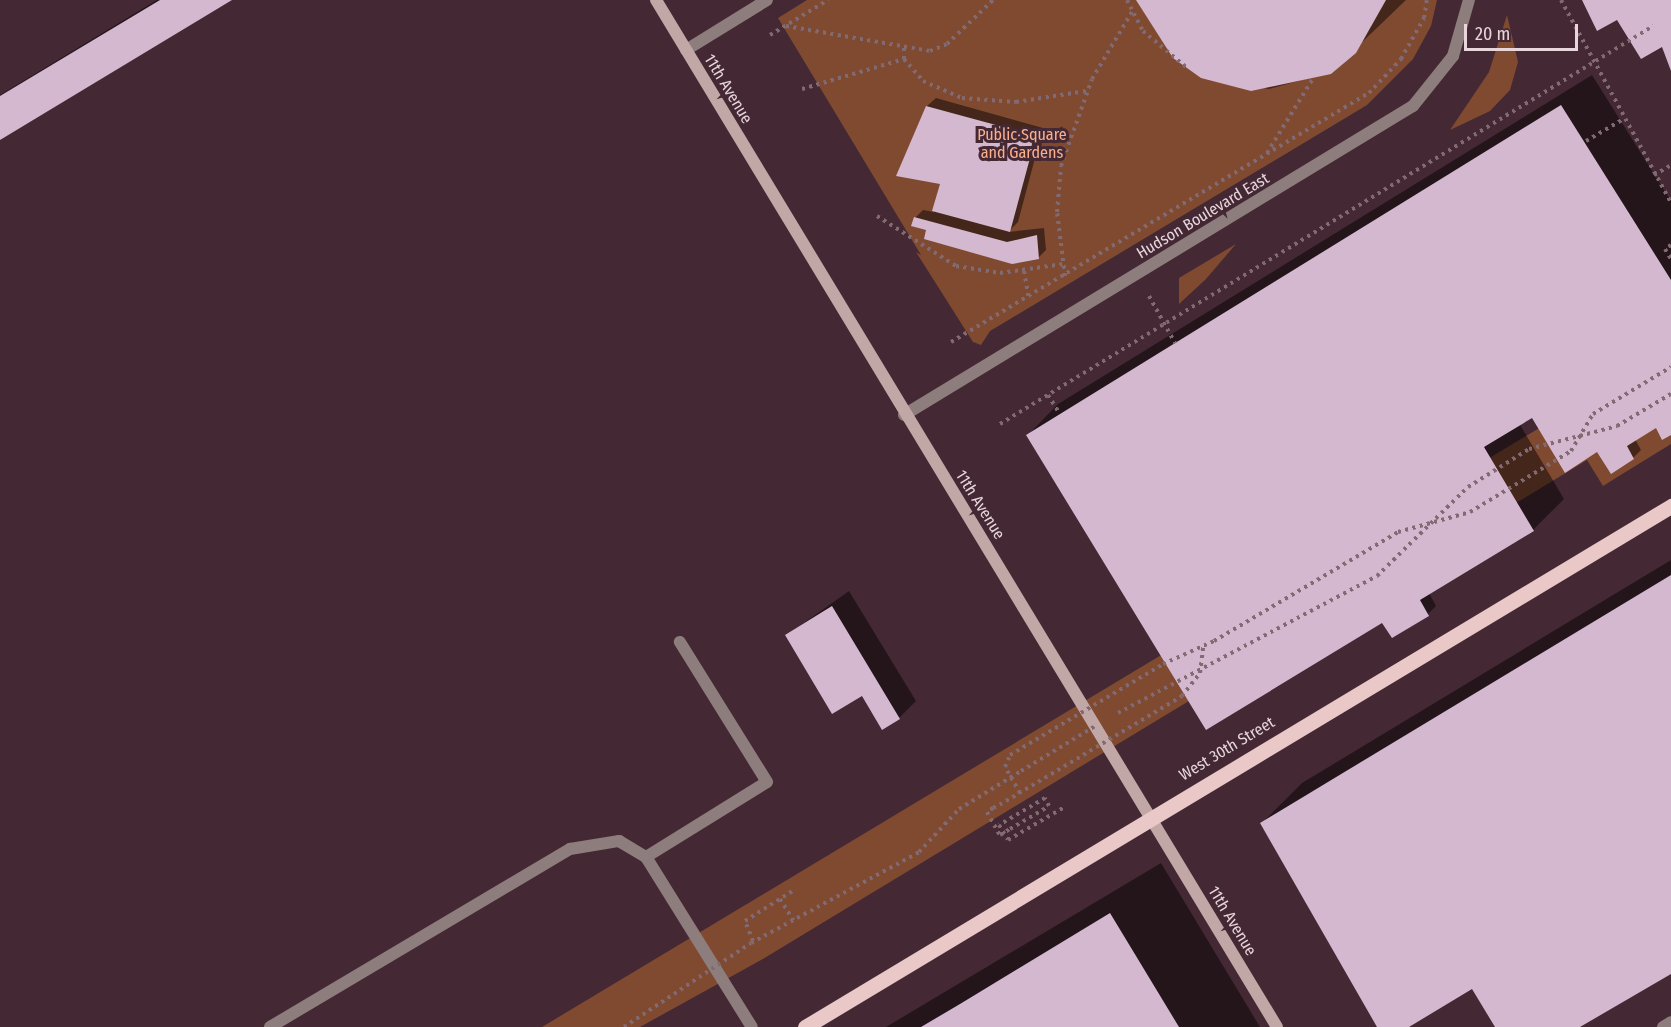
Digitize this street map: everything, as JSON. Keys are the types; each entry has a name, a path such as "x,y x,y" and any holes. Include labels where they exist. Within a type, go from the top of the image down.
{"main road":[{"name":"11th Avenue","path":"656,0 904,415 1277,1027"},
{"name":"West 30th Street","path":"805,1027 1671,506"}],"street":[{"path":"686,50 767,0"},
{"name":"Hudson Boulevard East","path":"904,415 1413,106 1453,56 1469,0"},
{"path":"646,857 767,782 680,642"},
{"path":"270,1027 570,849 619,841 646,857 753,1027"},
{"path":"1663,1027 1671,1022"}],"path":[{"path":"770,35 828,0"},
{"path":"786,26 904,48 941,48 993,0"},
{"path":"1126,0 1155,43 1186,67"},
{"path":"951,342 1029,298 1265,156 1387,78 1414,38 1427,0"},
{"path":"1561,0 1622,120 1671,203"},
{"path":"1065,276 1059,186 1086,91 1132,12"},
{"path":"1000,424 1653,26"},
{"path":"904,48 904,59 924,81 962,98 1016,102 1086,91"},
{"path":"802,89 904,59"},
{"path":"1265,156 1312,80"},
{"path":"1586,141 1622,120"},
{"path":"1654,175 1671,165"},
{"path":"877,216 956,266 1024,271 1063,264"},
{"path":"1671,245 1665,249 1671,259"},
{"path":"1024,271 1029,298"},
{"path":"1149,296 1175,343"},
{"path":"1020,793 1005,767 1010,755 1163,664 1203,647 1398,532 1470,512 1571,451 1593,414 1671,367"},
{"path":"624,1027 753,941 854,892 919,852 959,809 1010,777 1203,664 1304,619 1377,576 1468,487 1501,466 1541,443 1626,422 1671,394"},
{"path":"1048,395 1060,414"},
{"path":"1063,808 1008,840 1003,833 999,825 1045,798 1049,806 1010,829 1000,835 987,812 1182,696 1203,664 1203,647"},
{"path":"753,941 745,921 794,890"},
{"path":"780,899 793,920"}],"green space":[{"name":"Public Square and Gardens","path":"807,0 1437,0 1431,26 1413,59 1367,105 990,331 981,345 973,342 916,252 921,255 778,18"},
{"path":"1507,15 1518,62 1510,90 1490,111 1450,130 1489,72"},
{"path":"1236,244 1206,279 1179,304 1179,278"},
{"path":"1671,349 1671,444 1603,486 1587,460 761,960 640,1027 542,1027"}],"building":[{"path":"160,0 232,0 0,140 0,96"},
{"path":"1136,0 1386,0 1356,53 1331,74 1251,91 1201,78 1173,58"},
{"path":"1582,0 1671,0 1671,71 1662,47 1641,59 1617,20 1597,31"},
{"path":"1561,105 1671,280 1671,435 1662,440 1656,428 1627,446 1634,459 1611,474 1597,452 1565,473 1532,418 1484,447 1534,531 1420,600 1429,616 1392,638 1382,623 1206,730 1026,435"},
{"path":"926,106 1036,136 1010,232 932,211 940,184 896,176"},
{"path":"914,217 1007,242 1037,235 1039,259 1012,264 924,239 926,230 911,226"},
{"path":"1671,575 1671,974 1580,1027 1495,1027 1472,989 1409,1027 1377,1027 1260,823"},
{"path":"832,606 900,719 882,730 862,696 832,714 785,635"},
{"path":"1110,913 1179,1027 921,1027 960,1004"}]}
